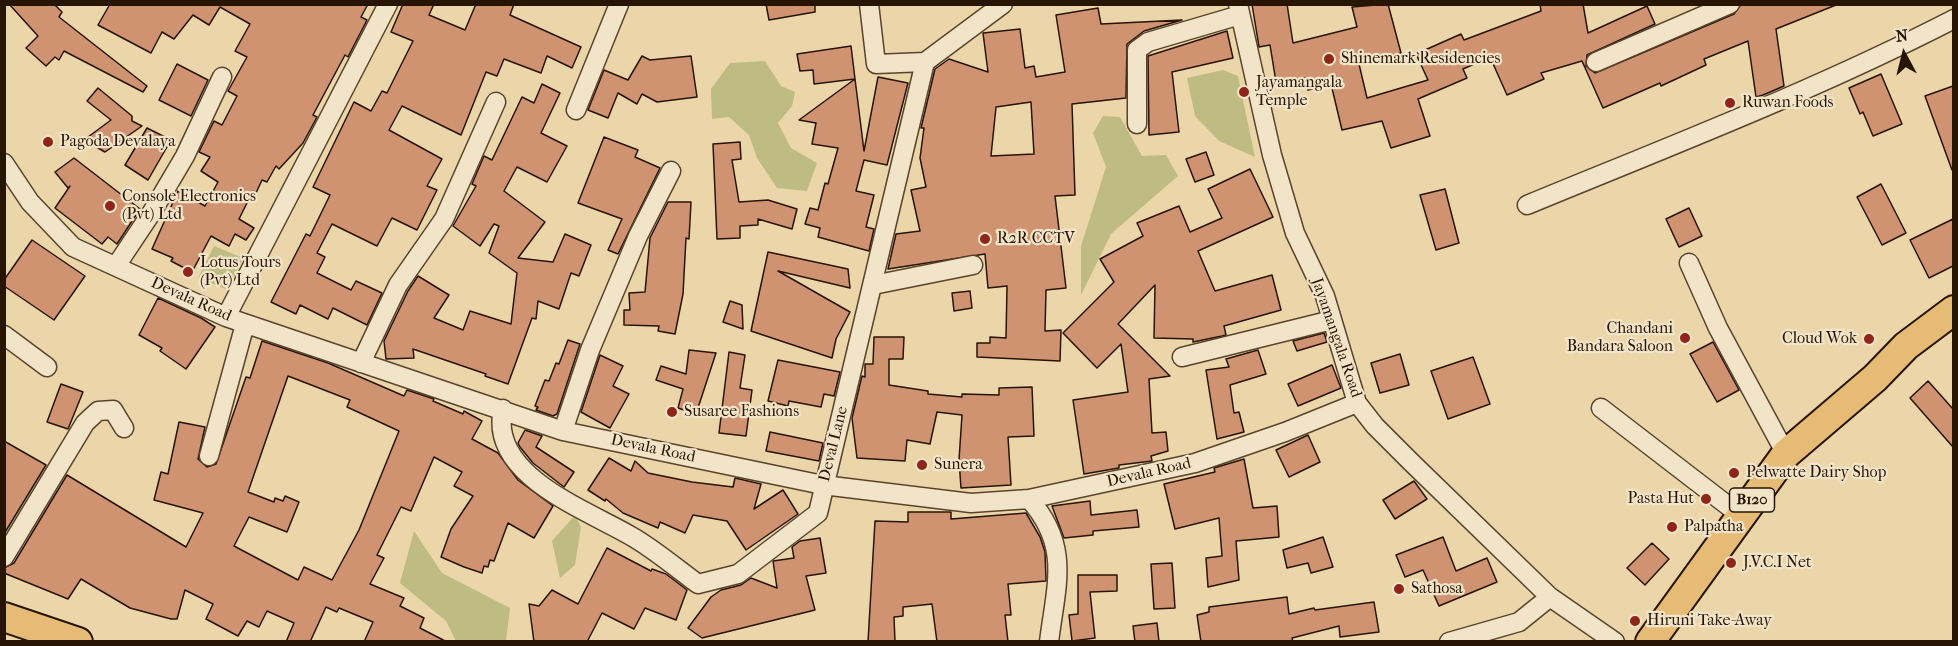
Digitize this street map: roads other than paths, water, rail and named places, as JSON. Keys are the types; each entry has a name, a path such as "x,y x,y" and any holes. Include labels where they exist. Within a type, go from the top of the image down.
{"main road":[{"name":"B120","path":"1650,642 1786,454 1875,378 1906,346 1953,310"},
{"name":"B120","path":"1875,378 1913,360 1953,330"},
{"path":"4,616 78,642"}],"street":[{"path":"226,318 388,4"},
{"path":"576,110 619,4"},
{"path":"869,4 876,64 925,62 1003,4"},
{"path":"1596,62 1730,4"},
{"path":"1137,124 1137,50 1148,42 1239,10"},
{"name":"Jayamangala Road","path":"1239,10 1272,155 1295,233 1325,296 1357,403 1375,426 1550,597 1615,642"},
{"path":"1527,205 1862,64 1953,19"},
{"name":"Deval Lane","path":"503,409 500,422 506,447 515,464 550,490 633,537 698,584 738,574 818,513 925,62"},
{"path":"116,266 152,212 185,156 222,77"},
{"path":"361,363 398,285 444,219 496,102"},
{"name":"Devala Road","path":"4,163 30,202 73,247 226,318 563,431 823,485 971,503 1029,499 1195,463 1285,432 1357,403"},
{"path":"563,431 590,350 638,236 671,171"},
{"path":"1689,263 1723,338 1786,454"},
{"path":"873,285 973,265"},
{"path":"1182,357 1332,320"},
{"path":"209,456 245,324"},
{"path":"4,335 47,367"},
{"path":"1601,408 1740,515"},
{"path":"4,556 84,423 98,411 113,410 124,428"},
{"path":"1029,499 1041,513 1060,559 1049,642"},
{"path":"1449,642 1519,622 1550,597"}],"place":[{"name":"Shinemark Residencies","path":"1329,59"},
{"name":"Jayamangala Temple","path":"1244,92"},
{"name":"Ruwan Foods","path":"1730,103"},
{"name":"Pagoda Devalaya","path":"48,142"},
{"name":"Console Electronics (Pvt) Ltd","path":"110,206"},
{"name":"R2R CCTV","path":"985,239"},
{"name":"Lotus Tours (Pvt) Ltd","path":"188,272"},
{"name":"Chandani Bandara Saloon","path":"1685,338"},
{"name":"Cloud Wok","path":"1869,339"},
{"name":"Susaree Fashions","path":"672,412"},
{"name":"Sunera","path":"922,465"},
{"name":"Pelwatte Dairy Shop","path":"1734,473"},
{"name":"Pasta Hut","path":"1706,499"},
{"name":"Palpatha","path":"1672,527"},
{"name":"J.V.C.I Net","path":"1731,563"},
{"name":"Sathosa","path":"1399,589"},
{"name":"Hiruni Take-Away","path":"1635,621"}]}
